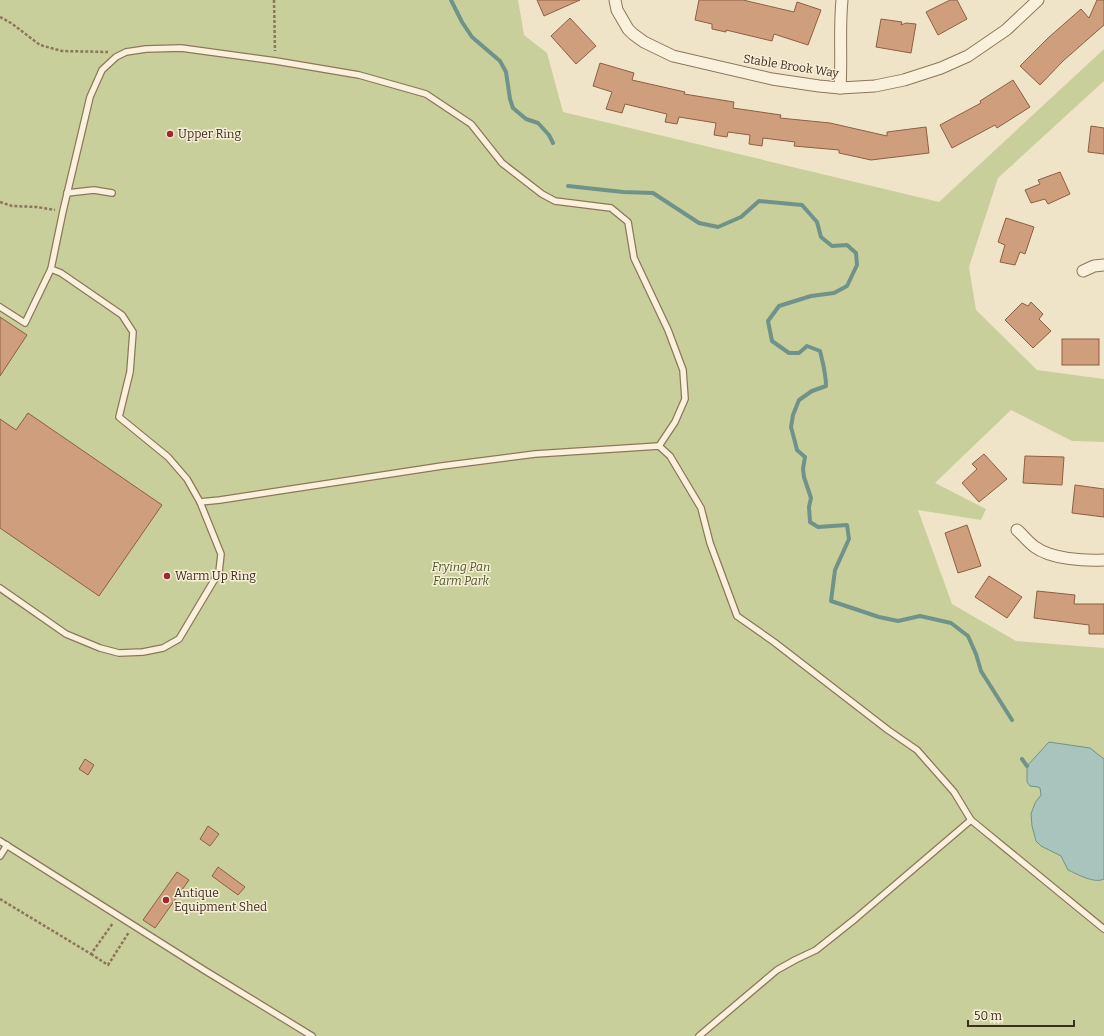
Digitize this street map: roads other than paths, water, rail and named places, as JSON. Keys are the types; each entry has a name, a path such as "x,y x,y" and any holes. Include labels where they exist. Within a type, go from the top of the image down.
{"street":[{"name":"Stable Brook Way","path":"615,0 617,10 628,29 633,34 644,42 673,56 772,79 840,88 875,86 904,80 941,68 968,56 1006,30 1038,0"},
{"path":"840,88 842,0"},
{"path":"1083,270 1094,266 1104,265"},
{"path":"1017,530 1034,547 1045,553 1057,556 1104,560"}],"lane":[{"path":"0,307 25,323 51,269 67,193 90,97 102,70 116,57 126,52 146,49 181,48 276,61 359,75 426,94 471,124 502,163 542,194 555,201 611,208 628,222 634,258 668,330 683,370 685,399 675,422 659,446"},
{"path":"67,193 94,190 112,193"},
{"path":"0,588 66,634 100,648 119,653 143,652 163,648 179,639 219,572 221,554 200,502 186,479 168,457 120,417 130,372 132,332 122,315 60,273 51,269"},
{"path":"200,502 442,466 535,454 659,446 670,456 701,508 710,543 737,616 774,642 888,730 917,750 954,792 971,820 1104,929"},
{"path":"699,1036 776,970 822,946 971,820"},
{"path":"0,841 133,926 312,1036"},
{"path":"0,856 6,845"}],"water":[{"path":"1049,742 1090,748 1104,759 1104,879 1091,879 1068,870 1061,856 1041,846 1036,841 1032,826 1031,814 1035,803 1041,795 1040,788 1030,786 1027,782 1027,766"}],"waterway":[{"path":"451,0 462,22 472,37 500,61 506,72 510,99 513,108 526,119 538,123 549,135 553,143"},
{"path":"568,186 623,192 653,193 699,223 718,227 741,217 759,201 802,205 817,222 821,237 832,246 847,245 856,253 857,265 847,286 834,293 811,296 779,306 768,321 772,341 789,353 799,353 807,346 820,351 823,364 826,386 812,391 799,400 793,415 791,427 797,450 805,457 803,469 811,498 809,507 810,522 818,527 847,525 849,539 835,570 831,601 879,617 898,621 920,616 951,623 968,636 976,654 981,671 1012,720"},
{"path":"1022,759 1027,766"}],"place":[{"name":"Upper Ring","path":"170,134"},
{"name":"Warm Up Ring","path":"167,576"},
{"name":"Antique Equipment Shed","path":"166,900"}],"park label":[{"name":"Frying Pan Farm Park","path":"461,574"}]}
